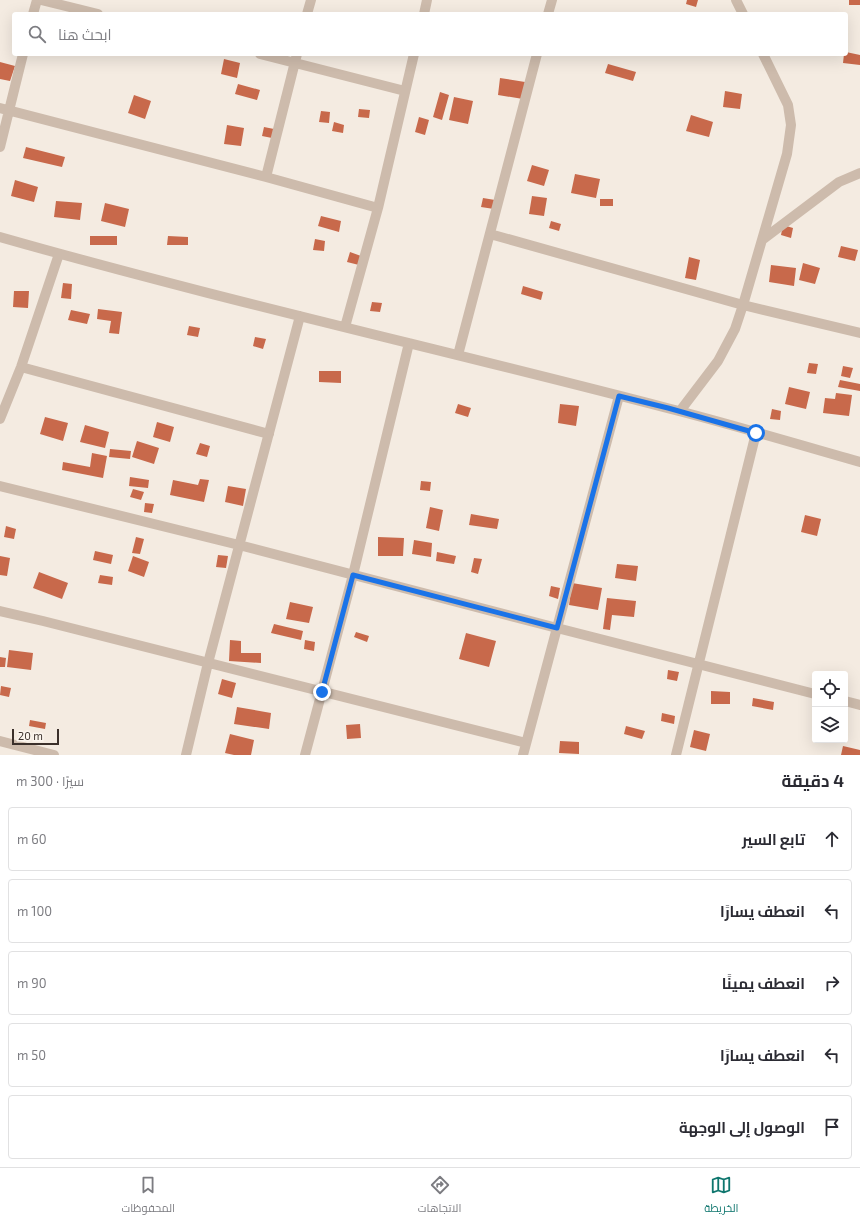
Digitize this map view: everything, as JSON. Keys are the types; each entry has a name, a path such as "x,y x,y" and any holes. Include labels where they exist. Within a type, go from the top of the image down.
{"street":[{"path":"34,12 37,0"},
{"path":"41,0 90,12"},
{"path":"308,12 311,0"},
{"path":"424,12 427,0"},
{"path":"549,12 552,0"},
{"path":"736,0 742,12"},
{"path":"0,147 4,109 22,56"},
{"path":"278,56 296,58 405,91"},
{"path":"346,327 378,208 414,56"},
{"path":"458,355 536,56"},
{"path":"680,411 718,360 735,329 787,154 791,125 788,105 764,56"},
{"path":"266,177 296,58"},
{"path":"4,109 266,177 378,208"},
{"path":"762,240 839,182 860,173"},
{"path":"490,234 743,305 860,333"},
{"path":"0,237 59,254 300,316 680,411 860,462"},
{"path":"0,419 21,367 59,254"},
{"path":"186,755 208,663 300,316"},
{"path":"305,755 353,575 409,343"},
{"path":"21,367 269,434"},
{"path":"523,755 619,396"},
{"path":"676,755 700,664 756,433"},
{"path":"0,486 239,545 812,693"},
{"path":"0,611 526,744"},
{"path":"848,702 860,705"},
{"path":"0,741 54,755"}],"building":[{"path":"687,0 698,0 696,7 686,4"},
{"path":"849,0 860,0 860,5 849,5"},
{"path":"848,52 860,55 860,65 843,63 844,56 848,56"},
{"path":"224,59 240,63 237,78 221,74"},
{"path":"0,62 15,66 10,81 0,79"},
{"path":"608,64 636,72 633,81 605,73"},
{"path":"500,78 525,82 523,99 498,95"},
{"path":"238,84 260,90 257,100 235,94"},
{"path":"725,91 742,94 740,109 723,107"},
{"path":"440,92 449,95 442,120 433,117"},
{"path":"134,95 151,101 145,119 128,113"},
{"path":"454,97 473,101 468,124 449,120"},
{"path":"359,109 370,110 369,118 358,117"},
{"path":"321,111 330,112 329,123 319,122"},
{"path":"691,115 713,122 709,137 686,131"},
{"path":"419,117 429,120 425,135 415,132"},
{"path":"334,122 344,125 343,133 332,131"},
{"path":"227,125 244,128 241,146 224,144"},
{"path":"264,127 274,129 272,138 262,136"},
{"path":"26,147 65,157 62,167 23,158"},
{"path":"532,165 549,170 544,186 527,181"},
{"path":"575,174 600,179 596,198 571,193"},
{"path":"15,180 38,187 34,202 11,196"},
{"path":"532,196 547,198 544,216 529,214"},
{"path":"483,198 495,200 494,209 481,207"},
{"path":"600,199 613,199 613,206 600,206"},
{"path":"56,201 82,203 80,220 54,217"},
{"path":"105,203 129,209 125,227 101,221"},
{"path":"321,216 341,221 339,232 318,226"},
{"path":"551,221 561,224 559,231 549,228"},
{"path":"783,225 793,228 791,238 781,235"},
{"path":"90,236 117,236 117,245 90,245"},
{"path":"168,236 188,237 188,245 167,245"},
{"path":"315,239 325,241 324,251 313,250"},
{"path":"841,246 858,250 855,261 838,257"},
{"path":"350,252 361,256 359,265 347,262"},
{"path":"689,257 700,260 696,280 685,278"},
{"path":"803,263 820,268 815,284 799,280"},
{"path":"771,265 796,268 794,286 769,282"},
{"path":"63,283 72,284 71,299 61,298"},
{"path":"523,286 543,292 541,300 521,294"},
{"path":"14,291 29,291 28,308 13,307"},
{"path":"372,302 382,303 380,312 370,311"},
{"path":"98,309 122,312 119,334 109,333 111,321 97,319"},
{"path":"71,310 90,314 87,324 68,320"},
{"path":"189,326 200,328 198,337 187,335"},
{"path":"255,337 266,339 263,349 253,346"},
{"path":"809,363 818,364 816,374 807,373"},
{"path":"843,366 853,368 850,378 841,376"},
{"path":"319,371 341,371 341,383 319,382"},
{"path":"840,380 860,384 860,391 838,387"},
{"path":"789,387 810,392 806,409 785,404"},
{"path":"836,393 852,395 849,416 823,413 825,398 835,399"},
{"path":"458,404 471,408 468,417 455,413"},
{"path":"560,404 579,406 576,426 558,423"},
{"path":"772,409 781,411 780,420 770,419"},
{"path":"45,417 68,423 63,441 40,434"},
{"path":"157,422 174,427 170,442 153,437"},
{"path":"85,425 109,432 105,448 80,442"},
{"path":"137,441 159,448 154,464 132,457"},
{"path":"200,443 210,446 207,457 196,454"},
{"path":"110,449 131,451 130,459 109,457"},
{"path":"92,453 107,456 103,478 62,470 63,462 90,467"},
{"path":"130,477 149,480 148,488 129,486"},
{"path":"200,479 209,480 204,502 170,495 173,480 198,485"},
{"path":"421,481 431,482 430,491 420,490"},
{"path":"228,486 246,489 243,506 225,502"},
{"path":"133,489 144,492 141,500 130,497"},
{"path":"145,503 154,504 152,513 144,512"},
{"path":"430,507 443,510 439,531 426,528"},
{"path":"471,514 499,519 497,529 469,525"},
{"path":"805,515 821,519 817,536 801,532"},
{"path":"6,526 16,529 14,539 4,537"},
{"path":"136,537 144,539 140,554 132,553"},
{"path":"378,537 404,538 403,556 378,556"},
{"path":"414,540 432,543 431,557 412,554"},
{"path":"95,551 113,555 111,564 93,560"},
{"path":"437,552 456,556 454,564 436,561"},
{"path":"218,555 228,556 226,568 216,567"},
{"path":"0,556 10,558 7,576 0,575"},
{"path":"133,556 149,562 144,577 128,571"},
{"path":"474,558 482,559 478,574 471,572"},
{"path":"617,564 638,566 636,581 615,578"},
{"path":"39,572 68,583 62,599 33,588"},
{"path":"100,575 113,577 112,585 98,583"},
{"path":"572,583 602,588 598,610 569,605"},
{"path":"551,586 560,588 558,599 549,596"},
{"path":"607,598 636,601 634,617 612,615 610,630 603,629"},
{"path":"290,602 313,607 309,623 286,619"},
{"path":"274,624 303,631 301,640 271,633"},
{"path":"356,632 369,636 367,642 354,637"},
{"path":"466,633 496,641 489,667 459,659"},
{"path":"230,640 241,641 241,653 261,653 261,663 229,661"},
{"path":"305,640 315,642 314,651 304,649"},
{"path":"9,650 33,653 31,670 7,667"},
{"path":"0,657 6,658 5,667 0,667"},
{"path":"668,670 679,672 677,681 667,679"},
{"path":"222,679 236,683 232,698 218,694"},
{"path":"1,686 11,688 9,697 0,695"},
{"path":"711,691 730,692 730,704 711,704"},
{"path":"753,698 774,702 773,710 752,706"},
{"path":"237,707 271,713 269,729 234,724"},
{"path":"662,713 675,716 674,724 661,721"},
{"path":"30,720 46,723 45,729 29,726"},
{"path":"360,724 361,738 347,739 346,725"},
{"path":"626,726 645,731 642,739 624,734"},
{"path":"694,730 710,734 706,751 690,747"},
{"path":"230,734 254,740 251,755 234,755 225,753"},
{"path":"560,741 579,742 579,754 559,753"},
{"path":"843,746 860,750 860,755 841,755"}],"route":[{"path":"322,692 353,575 557,628 619,396 756,433"}]}
